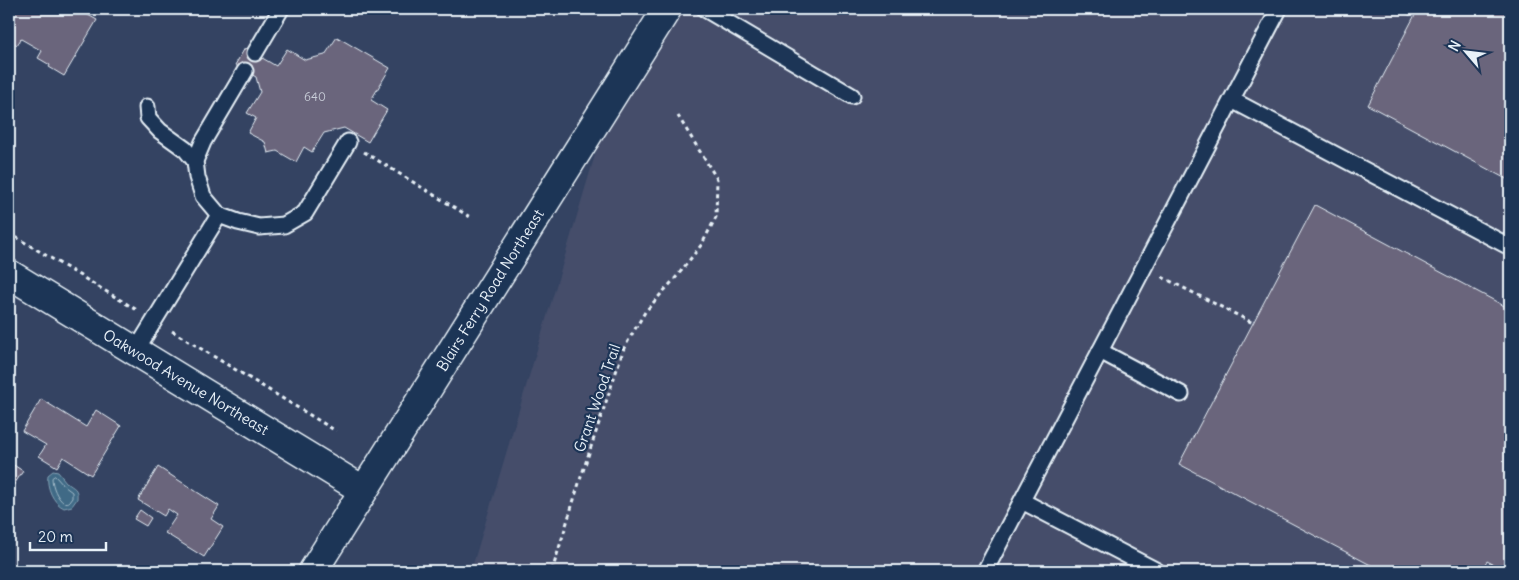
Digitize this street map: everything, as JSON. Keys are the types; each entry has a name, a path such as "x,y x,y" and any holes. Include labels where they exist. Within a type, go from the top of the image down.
{"main road":[{"name":"Blairs Ferry Road Northeast","path":"313,571 667,9"},
{"name":"Oakwood Avenue Northeast","path":"9,274 363,490"}],"lane":[{"path":"255,53 281,9"},
{"path":"705,9 852,96"},
{"path":"985,571 1280,9"},
{"path":"245,71 203,142 195,161 203,196 219,215 260,227 284,225 306,213 355,146"},
{"path":"1232,100 1510,247"},
{"path":"147,107 148,118 195,161"},
{"path":"135,352 219,215"},
{"path":"1100,351 1181,394"},
{"path":"1022,501 1156,571"}],"path":[{"path":"1400,9 1414,16"},
{"name":"Grant Wood Trail","path":"552,571 624,348 645,312 678,275 702,244 716,218 717,179 678,116"},
{"path":"355,146 470,217"},
{"path":"1143,268 1254,323"}],"shaded area":[{"path":"667,9 1510,9 1510,571 471,571 612,98"}],"water":[{"path":"53,471 58,472 76,490 77,499 72,506 64,508 60,506 51,494 48,485 48,475"}],"building":[{"path":"9,9 82,9 81,11 97,20 64,76 38,58 42,51 21,39 17,45 9,40"},
{"path":"1418,9 1510,9 1510,181 1368,105"},
{"path":"337,37 390,68 371,100 387,110 368,142 344,128 324,133 312,152 304,147 296,162 277,151 268,153 265,142 248,133 256,118 247,113 260,92 256,77 235,65 245,48 276,66 287,49 305,60 325,55"},
{"path":"1315,205 1510,309 1510,571 1506,571 1487,561 1482,571 1382,571 1179,464"},
{"path":"41,399 86,427 96,410 121,426 91,475 63,457 57,467 39,456 46,445 22,431"},
{"path":"12,464 23,471 13,486 9,483 9,469"},
{"path":"158,467 219,506 211,519 223,527 204,557 165,533 177,515 168,509 164,516 138,500"},
{"path":"140,510 151,518 146,526 134,519"}]}
